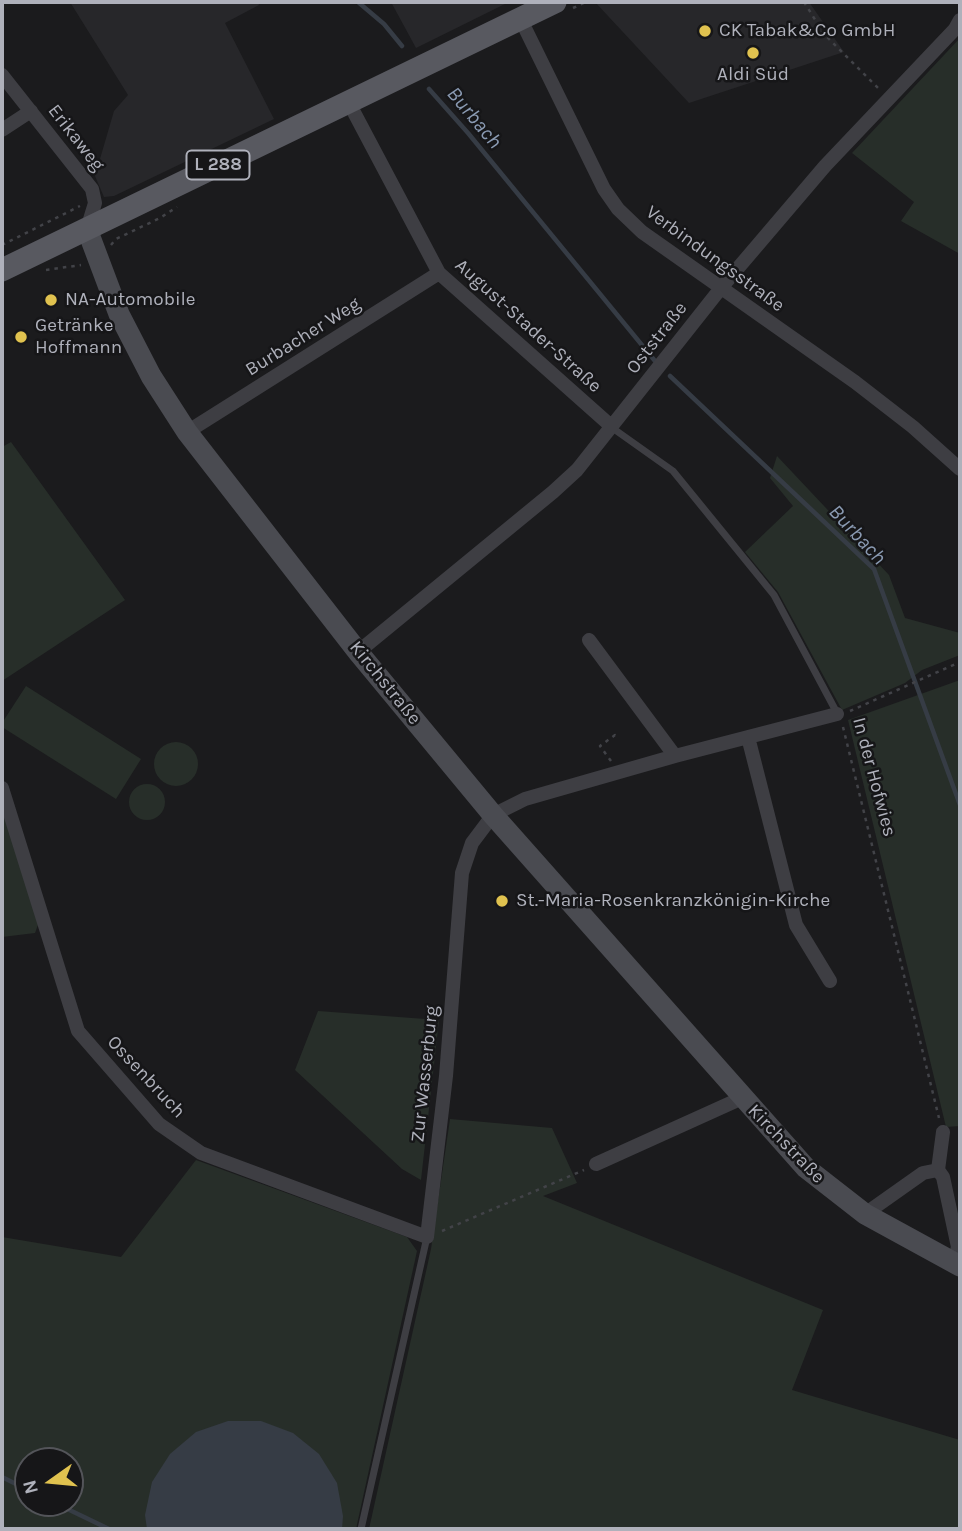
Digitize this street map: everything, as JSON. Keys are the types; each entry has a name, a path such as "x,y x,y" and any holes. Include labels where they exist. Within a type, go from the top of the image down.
{"main road":[{"name":"L 288","path":"2,270 555,2"}],"street":[{"name":"Verbindungsstraße","path":"520,18 604,189 618,209 642,232 855,382 914,427 960,469"},
{"name":"Oststraße","path":"358,652 577,470 721,288 825,166 960,20"},
{"name":"Erikaweg","path":"2,75 92,189 95,203 87,229"},
{"name":"August-Stader-Straße","path":"348,101 439,273 611,426"},
{"name":"Erikaweg","path":"2,130 31,111"},
{"name":"Kirchstraße","path":"87,229 119,314 151,376 187,432 358,652 493,815 742,1098 806,1168 865,1214 957,1265 958,1247 943,1177 938,1170"},
{"name":"Burbacher Weg","path":"187,432 439,273"},
{"path":"589,640 675,756"},
{"name":"Zur Wasserburg","path":"427,1237 446,1076 462,873 472,843 493,815 525,799 837,714"},
{"path":"748,737 796,926 830,981"},
{"name":"Ossenbruch","path":"2,788 78,1031 159,1124 201,1153 427,1237"},
{"name":"Kirchstraße","path":"596,1164 742,1098"},
{"path":"865,1214 923,1173 938,1170 943,1132"}],"lane":[{"name":"In der Hofwies","path":"611,426 673,471 774,595 837,714"},
{"name":"Zur Wasserburg","path":"361,1529 427,1237"}],"path":[{"path":"804,2 824,34 888,98"},
{"path":"837,714 909,686 960,662"},
{"name":"In der Hofwies","path":"837,714 842,723 943,1132"},
{"path":"617,737 615,735 600,746 619,772"},
{"path":"427,1237 596,1164"}],"shaded area":[{"path":"70,2 258,2 259,5 225,23 274,119 114,196 104,197 95,176 114,111 128,95"},
{"path":"391,2 509,2 416,48"},
{"path":"595,2 809,2 844,52 689,103"},
{"path":"960,38 960,254 901,221 914,202 852,153"},
{"path":"11,442 125,600 2,681 2,447"},
{"path":"777,456 889,575 905,618 960,633 960,655 922,670 905,683 842,710 778,592 745,552 793,506 770,478"},
{"path":"960,680 960,1126 946,1127 848,720"},
{"path":"26,686 141,759 116,799 2,727"},
{"path":"176,742 192,748 198,764 192,780 176,786 160,780 154,764 160,748"},
{"path":"147,784 160,789 165,802 160,815 147,820 134,815 129,802 134,789"},
{"path":"2,809 39,922 35,933 2,937"},
{"path":"318,1011 439,1020 421,1180 402,1169 295,1070"},
{"path":"450,1119 552,1128 577,1183 543,1196 823,1310 792,1390 960,1440 960,1529 369,1529 431,1249"},
{"path":"196,1160 407,1237 417,1251 356,1529 2,1529 2,1237 121,1257"},
{"path":"228,1421 261,1421 293,1433 319,1454 337,1483 343,1516 342,1529 147,1529 145,1515 152,1482 170,1454 196,1432"}],"waterway":[{"name":"Burbach","path":"358,2 384,24 402,46"},
{"name":"Burbach","path":"429,89 655,361"},
{"name":"Burbach","path":"670,376 874,569 960,805"},
{"path":"2,1477 14,1483"},
{"path":"84,1517 109,1529"}],"place":[{"name":"CK Tabak&Co GmbH","path":"705,31"},
{"name":"Aldi Süd","path":"753,53"},
{"name":"NA-Automobile","path":"51,300"},
{"name":"Getränke Hoffmann","path":"21,337"},
{"name":"St.-Maria-Rosenkranzkönigin-Kirche","path":"502,901"}]}
